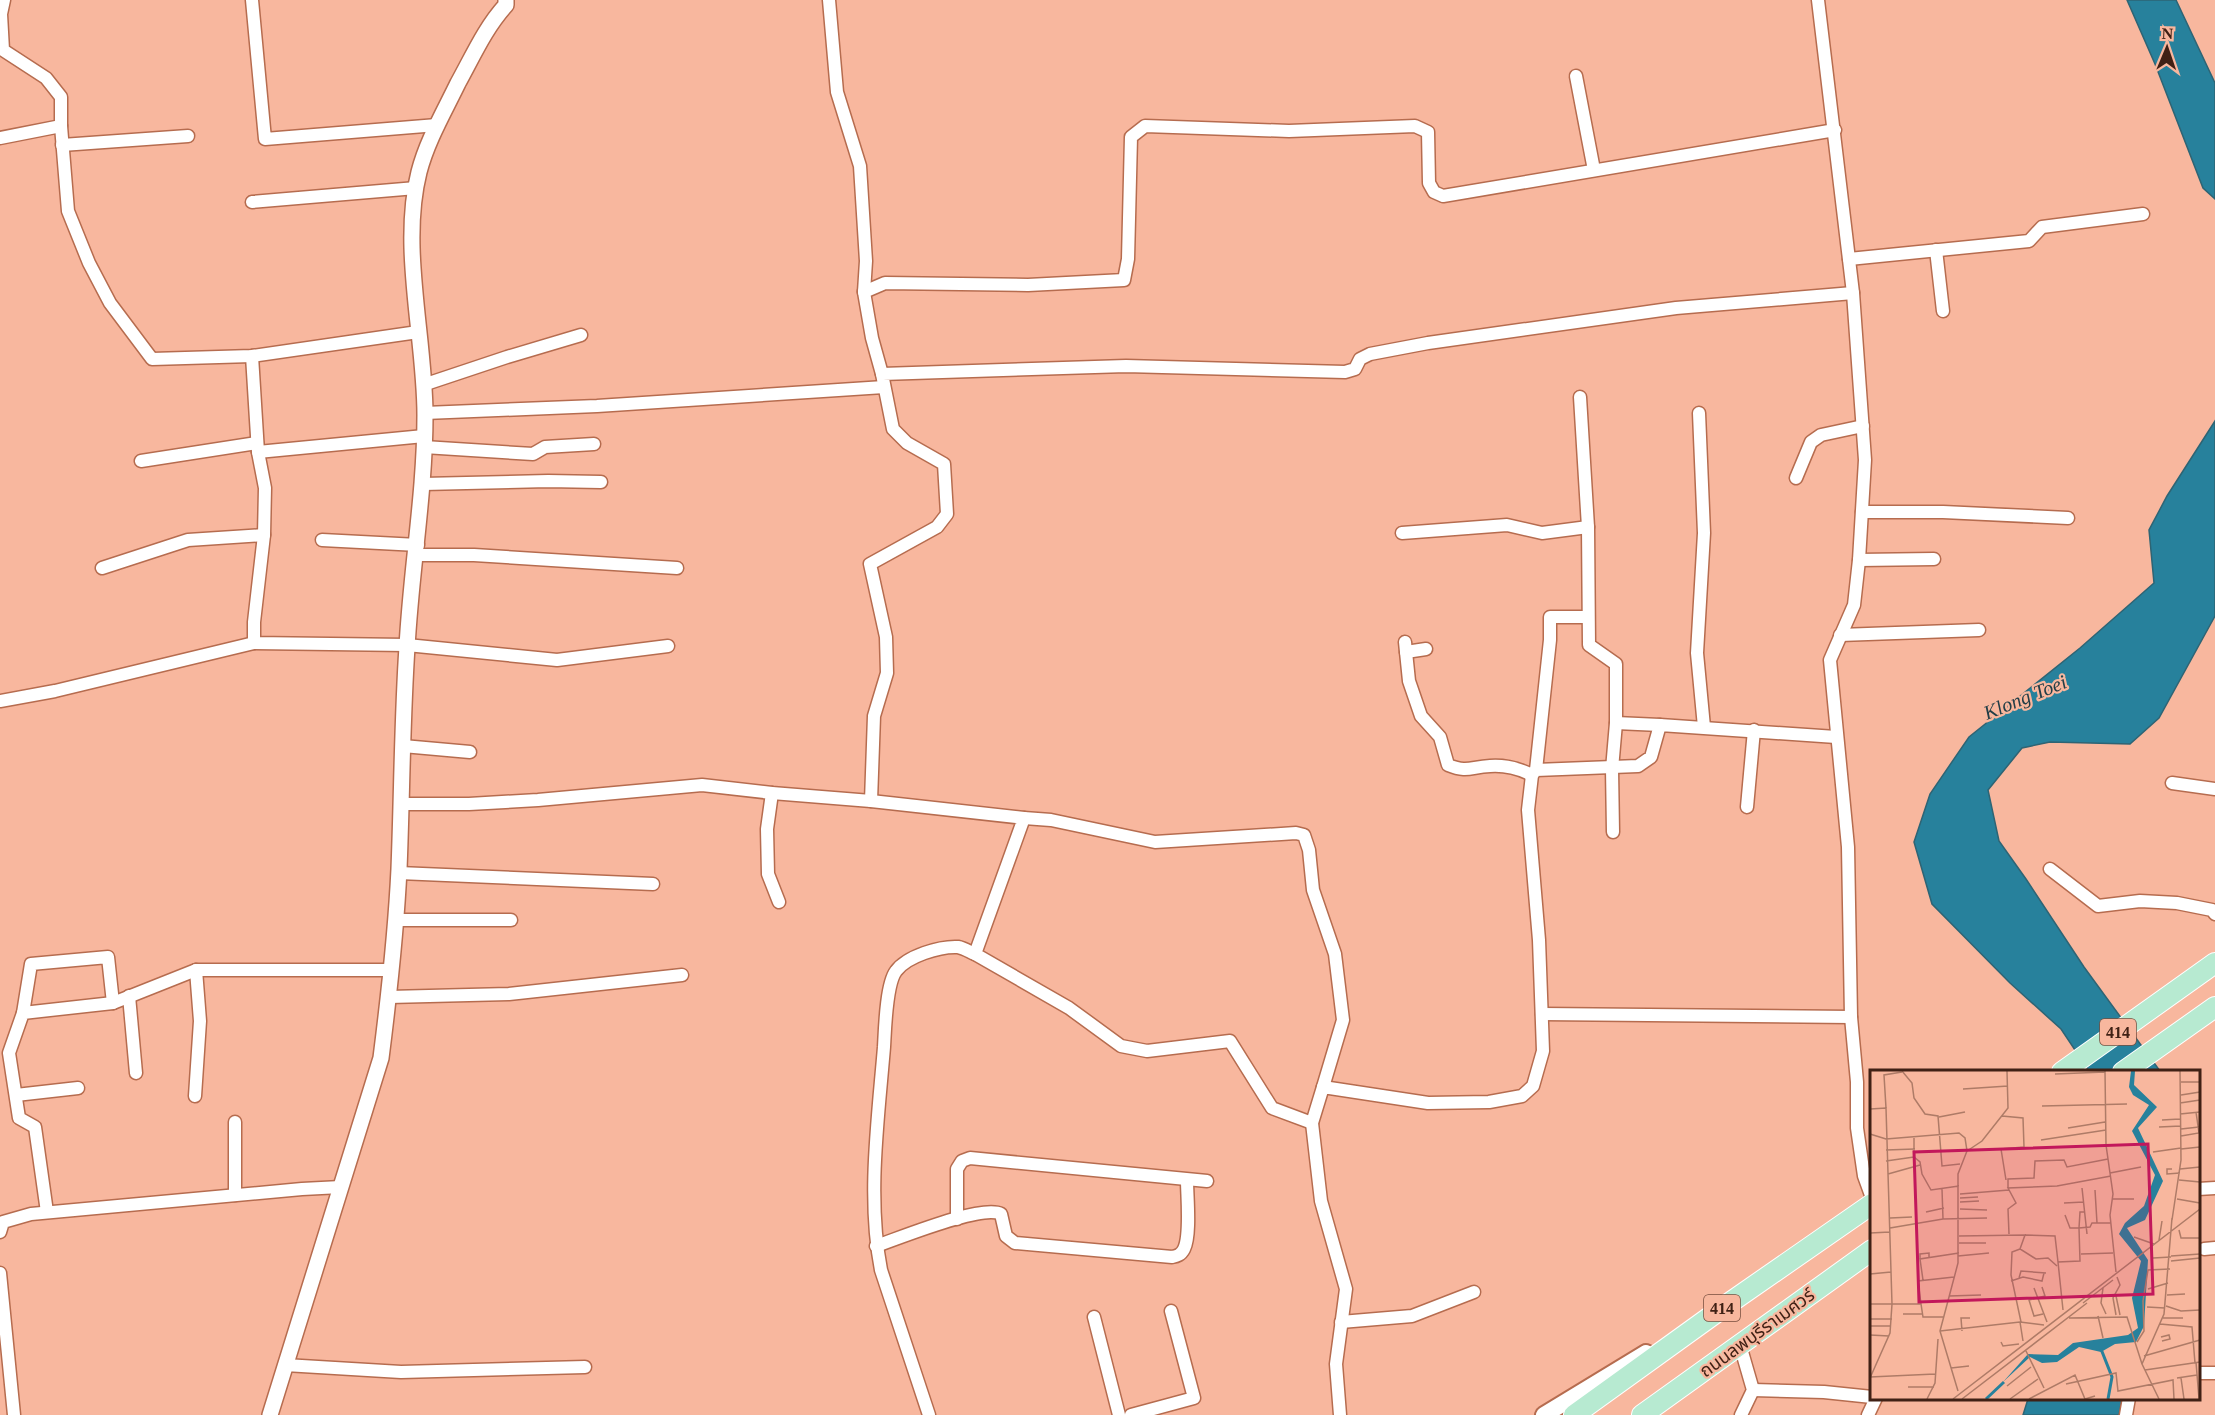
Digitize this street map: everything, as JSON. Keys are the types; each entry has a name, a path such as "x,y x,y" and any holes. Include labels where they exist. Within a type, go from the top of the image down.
{"main road":[{"name":"414","path":"2063,1070 2215,963"},
{"name":"414","path":"2124,1070 2213,1009"},
{"name":"414","path":"1574,1415 1870,1205"},
{"name":"ถนนลพบุรีราเมศวร์","path":"1642,1415 1870,1251"},
{"name":"414","path":"1544,1415 1728,1304"},
{"name":"414","path":"1657,1415 1740,1345"}],"street":[{"path":"4,0 1,14 2,50 46,78 61,97 62,145 68,211 89,263 110,303 152,359 252,356 418,332"},
{"path":"252,0 265,139 437,125"},
{"path":"829,0 837,92 860,166 866,261 864,292 872,338 893,429 907,443 944,464 947,514 937,527 870,564 886,637 887,673 874,716 871,801"},
{"path":"1818,0 1853,293 1865,460 1854,605 1830,660 1848,847 1851,1017 1857,1082 1857,1128 1864,1176 1870,1192"},
{"path":"270,1415 381,1058 389,997 399,873 407,645 423,484 425,413 412,220 416,188 419,171 437,125 490,23 509,2"},
{"path":"1576,76 1594,170"},
{"path":"0,138 61,126"},
{"path":"864,292 885,283 1028,285 1124,279 1128,260 1131,137 1145,126 1289,131 1415,126 1428,132 1429,183 1434,192 1443,196 1835,130"},
{"path":"62,145 188,136"},
{"path":"252,202 416,188"},
{"path":"1849,259 2029,241 2042,227 2143,214"},
{"path":"1936,250 1943,311"},
{"path":"882,374 1126,366 1346,372 1355,369 1360,359 1370,354 1428,343 1676,308 1853,293"},
{"path":"423,385 581,335"},
{"path":"252,356 258,447 265,488 264,535 254,622 254,643"},
{"path":"425,413 597,406 884,387"},
{"path":"1580,397 1588,527 1589,645 1616,664 1616,723 1612,769 1613,832"},
{"path":"1699,413 1704,533 1697,652 1704,727"},
{"path":"1796,478 1810,442 1821,435 1863,426"},
{"path":"141,461 258,447 424,441 533,454 545,447 594,444"},
{"path":"423,484 601,482"},
{"path":"1862,512 1943,512 2068,518"},
{"path":"1402,533 1507,525 1542,533 1588,527"},
{"path":"102,568 188,540 264,535"},
{"path":"322,540 474,555 677,568"},
{"path":"1859,560 1934,559"},
{"path":"1323,1086 1428,1103 1488,1102 1522,1096 1533,1086 1543,1051 1539,940 1528,810 1550,640 1550,617 1588,617"},
{"path":"1840,635 1979,630"},
{"path":"0,701 55,691 254,643 407,645 556,660 668,646"},
{"path":"1426,649 1405,647 1409,681 1420,716 1440,737 1448,765 1463,771 1491,766 1534,772 1638,766 1651,757 1660,725"},
{"path":"1616,723 1836,737"},
{"path":"1748,807 1754,730"},
{"path":"403,746 470,752"},
{"path":"2172,783 2215,789"},
{"path":"402,804 469,804 538,800 702,785 1051,820 1155,842 1296,833 1304,835 1309,850 1312,890 1335,954 1344,1020 1312,1123 1321,1201 1346,1289 1336,1364 1340,1415"},
{"path":"772,793 767,830 768,874 779,902"},
{"path":"975,954 1024,818"},
{"path":"2050,869 2098,906 2140,901 2168,902 2212,910 2215,914"},
{"path":"399,873 653,884"},
{"path":"395,920 511,920"},
{"path":"929,1415 881,1270 876,1246 875,1193 878,1122 887,1005 894,972 908,959 920,954 959,947 1069,1008 1121,1046 1147,1051 1230,1041 1272,1108 1312,1123"},
{"path":"46,1212 35,1127 19,1118 9,1053 23,1012 31,964 108,957 113,1003"},
{"path":"23,1012 113,1003 196,970 392,970"},
{"path":"195,1096 200,1021 196,970"},
{"path":"389,997 509,994 682,975"},
{"path":"129,996 136,1073"},
{"path":"1542,1014 1851,1017"},
{"path":"16,1095 78,1088"},
{"path":"235,1122 235,1195"},
{"path":"957,1218 957,1168 962,1161 970,1158 1207,1181"},
{"path":"876,1246 957,1218 994,1211 1001,1214 1006,1236 1015,1243 1172,1257 1179,1255 1185,1249 1188,1209 1186,1180"},
{"path":"0,1232 3,1222 46,1212 341,1187"},
{"path":"2200,1189 2215,1188"},
{"path":"0,1273 14,1415"},
{"path":"1341,1322 1412,1316 1474,1292"},
{"path":"1131,1415 1194,1398 1171,1311"},
{"path":"1094,1317 1119,1415"},
{"path":"1740,1345 1753,1390 1741,1415"},
{"path":"285,1365 401,1372 585,1366"},
{"path":"1753,1390 1824,1392 1870,1397"},
{"path":"1868,1415 1875,1400"},
{"path":"2126,1415 2129,1400"}],"water":[{"path":"2127,0 2176,0 2215,83 2215,199 2203,188 2155,64"},
{"name":"Klong Toei","path":"2215,421 2215,616 2159,718 2130,744 2050,742 2022,748 1988,790 1999,841 2084,967 2159,1070 2088,1070 2061,1029 2010,983 1932,904 1914,842 1930,794 1969,737 2080,648 2154,583 2149,530 2167,496"},
{"path":"2027,1400 2122,1400 2119,1415 2023,1415"}]}
